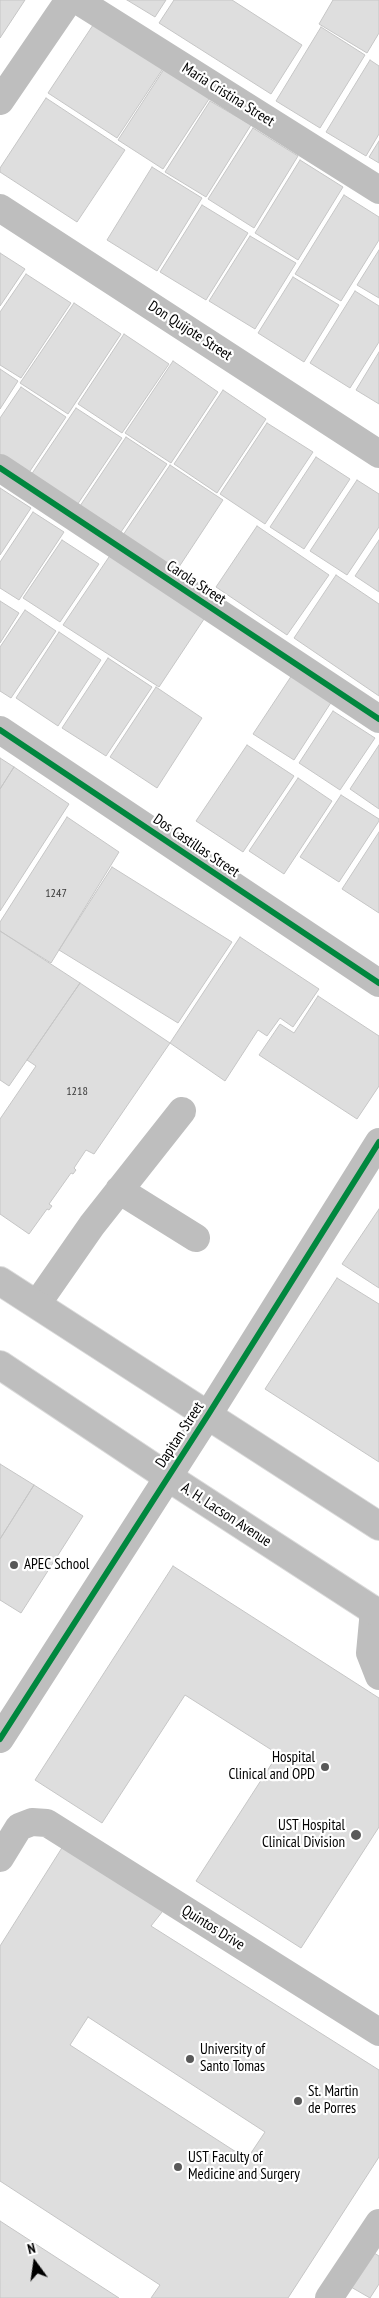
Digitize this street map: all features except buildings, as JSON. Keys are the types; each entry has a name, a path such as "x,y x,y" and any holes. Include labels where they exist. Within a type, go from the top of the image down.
{"street":[{"path":"0,101 69,0"},
{"name":"Maria Cristina Street","path":"77,0 379,190"},
{"name":"Don Quijote Street","path":"0,208 379,454"},
{"name":"Carola Street","path":"0,468 379,719"},
{"name":"Dos Castillas Street","path":"0,730 379,983"},
{"path":"36,1304 119,1190 182,1111"},
{"name":"Dapitan Street","path":"0,1739 208,1416 379,1142"},
{"path":"119,1190 196,1238"},
{"path":"0,1281 379,1526"},
{"name":"A. H. Lacson Avenue","path":"0,1365 376,1612"},
{"path":"376,1612 370,1653 379,1676"},
{"name":"Quintos Drive","path":"0,1858 20,1827 32,1822 47,1823 379,2032"},
{"path":"329,2298 379,2223"}],"cycle path":[{"path":"0,468 379,719"},
{"path":"0,730 379,983"},
{"path":"0,1739 208,1415 379,1142"}],"place":[{"name":"APEC School","path":"14,1565"},
{"name":"Hospital Clinical and OPD","path":"325,1767"},
{"name":"UST Hospital Clinical Division","path":"356,1835"},
{"name":"University of Santo Tomas","path":"190,2059"},
{"name":"St. Martin de Porres","path":"298,2101"},
{"name":"UST Faculty of Medicine and Surgery","path":"178,2167"}]}
